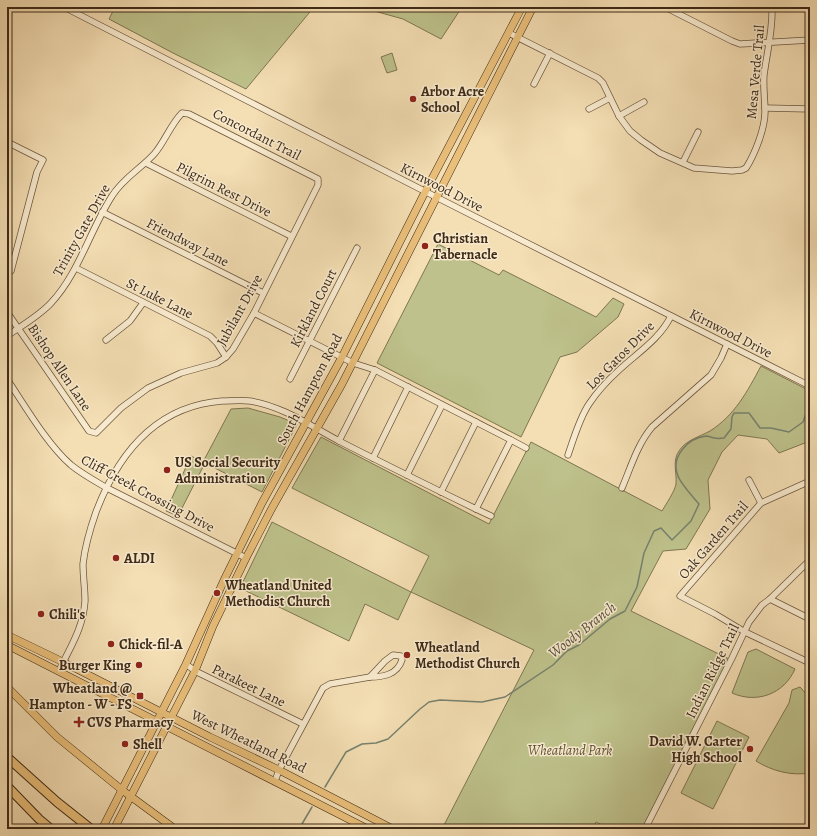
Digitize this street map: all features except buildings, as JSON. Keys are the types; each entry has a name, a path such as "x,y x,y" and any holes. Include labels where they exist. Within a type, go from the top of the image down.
{"highway":[{"path":"7,757 31,780 88,827"},
{"path":"7,786 40,820 51,829"}],"main road":[{"name":"South Hampton Road","path":"102,829 158,722 262,503 342,357 425,192 522,7"},
{"name":"South Hampton Road","path":"114,829 195,671 213,626 246,558 272,508 353,363 533,7"},
{"path":"262,503 272,508"},
{"name":"West Wheatland Road","path":"7,635 279,770 393,829"},
{"name":"West Wheatland Road","path":"7,645 368,829"},
{"path":"7,687 56,737 131,797 175,829"}],"street":[{"name":"Kirnwood Drive","path":"64,7 436,198 810,386"},
{"path":"665,7 740,44 770,41 810,40"},
{"name":"Mesa Verde Trail","path":"682,162 694,168 732,172 745,170 750,161 763,126 765,108 764,77 770,41 772,7"},
{"path":"509,33 598,78 603,83 619,116 630,131 660,153 682,162 698,132"},
{"path":"534,84 550,53"},
{"path":"589,109 610,98"},
{"path":"619,116 644,102"},
{"path":"765,108 810,109"},
{"name":"Trinity Gate Drive","path":"7,336 51,304 76,268 102,212 119,186 146,163 168,135 180,114 185,112"},
{"name":"Concordant Trail","path":"185,112 318,179"},
{"path":"7,142 43,160 37,172 11,271 7,274"},
{"name":"Pilgrim Rest Drive","path":"146,163 291,236"},
{"name":"Jubilant Drive","path":"96,433 121,408 148,388 181,373 213,365 226,357 236,346 318,184 318,179"},
{"name":"Friendway Lane","path":"102,212 263,293"},
{"name":"Kirkland Court","path":"290,379 358,248"},
{"name":"St Luke Lane","path":"76,268 210,336 217,343 226,357"},
{"path":"106,340 130,321 143,303"},
{"name":"Bishop Allen Lane","path":"7,312 89,431 96,433"},
{"path":"254,313 353,363 375,370 526,448"},
{"name":"Los Gatos Drive","path":"568,455 581,419 594,396 617,371 661,332 671,316"},
{"path":"622,488 645,435 656,423 711,375 727,344"},
{"path":"339,441 375,370"},
{"name":"Cliff Creek Crossing Drive","path":"7,379 50,442 72,466 107,488 246,558"},
{"path":"373,458 408,387"},
{"path":"59,671 79,632 85,602 83,565 86,545 97,510 107,488 122,460 139,439 165,419 190,408 212,402 250,401 268,405 289,414 339,441 491,516"},
{"path":"407,475 442,405"},
{"path":"441,492 476,422"},
{"path":"476,508 511,440"},
{"path":"749,480 761,503"},
{"name":"Oak Garden Trail","path":"745,632 716,614 680,596 761,503 810,481"},
{"name":"Indian Ridge Trail","path":"645,829 754,614 810,560"},
{"path":"770,599 810,619"},
{"path":"745,632 810,663"},
{"path":"275,781 279,770 303,724 321,691 326,686 370,677 380,677 393,673 402,663 402,656 396,655 389,657 370,677"},
{"name":"Parakeet Lane","path":"186,664 195,671 303,724"}],"green space":[{"path":"115,7 314,7 246,89 109,19"},
{"path":"360,7 462,7 441,39 403,19"},
{"path":"392,53 397,70 387,73 381,57"},
{"path":"438,244 499,275 503,270 596,317 613,298 624,304 618,317 577,352 560,357 521,437 377,363"},
{"name":"Wheatland Park","path":"761,366 810,391 810,441 779,453 767,439 738,435 722,452 708,480 710,509 686,549 663,551 631,611 729,659 642,829 610,829 596,822 593,829 442,829 534,650 411,592 429,556 292,488 321,437 489,524 531,442 662,511 676,484 675,463 679,451 689,441 710,431 727,418 740,402"},
{"path":"248,408 280,417 297,424 262,492 205,463 178,516 166,511 191,456 203,462 231,409"},
{"path":"272,522 411,592 398,620 365,604 349,641 240,588"},
{"path":"756,649 795,669 784,685 769,694 760,697 751,697 732,693 748,652"},
{"path":"800,687 810,698 810,773 796,774 775,770 756,761 789,703 792,690"},
{"path":"717,721 749,737 713,809 681,793"}],"waterway":[{"name":"Woody Branch","path":"325,787 346,752 362,744 376,743 388,739 429,702 440,700 482,702 505,697 553,665 567,651 579,645 610,619 625,611 637,587 644,553 654,531 661,528 672,540 691,521 699,504 684,487 678,476 676,462 682,450 693,440 699,438 706,436 724,438 731,429 732,417 734,413 749,413 760,428 771,428 789,432 803,422 810,402"},
{"name":"Woody Branch","path":"299,829 312,807"}],"place":[{"name":"Arbor Acre School","path":"413,99"},
{"name":"Christian Tabernacle","path":"425,246"},
{"name":"US Social Security Administration","path":"167,470"},
{"name":"ALDI","path":"116,558"},
{"name":"Wheatland United Methodist Church","path":"217,593"},
{"name":"Chili's","path":"41,614"},
{"name":"Chick-fil-A","path":"111,644"},
{"name":"Wheatland Methodist Church","path":"407,655"},
{"name":"Burger King","path":"139,665"},
{"name":"Wheatland @ Hampton - W - FS","path":"140,696"},
{"name":"CVS Pharmacy","path":"79,722"},
{"name":"Shell","path":"125,744"},
{"name":"David W. Carter High School","path":"750,749"}]}
